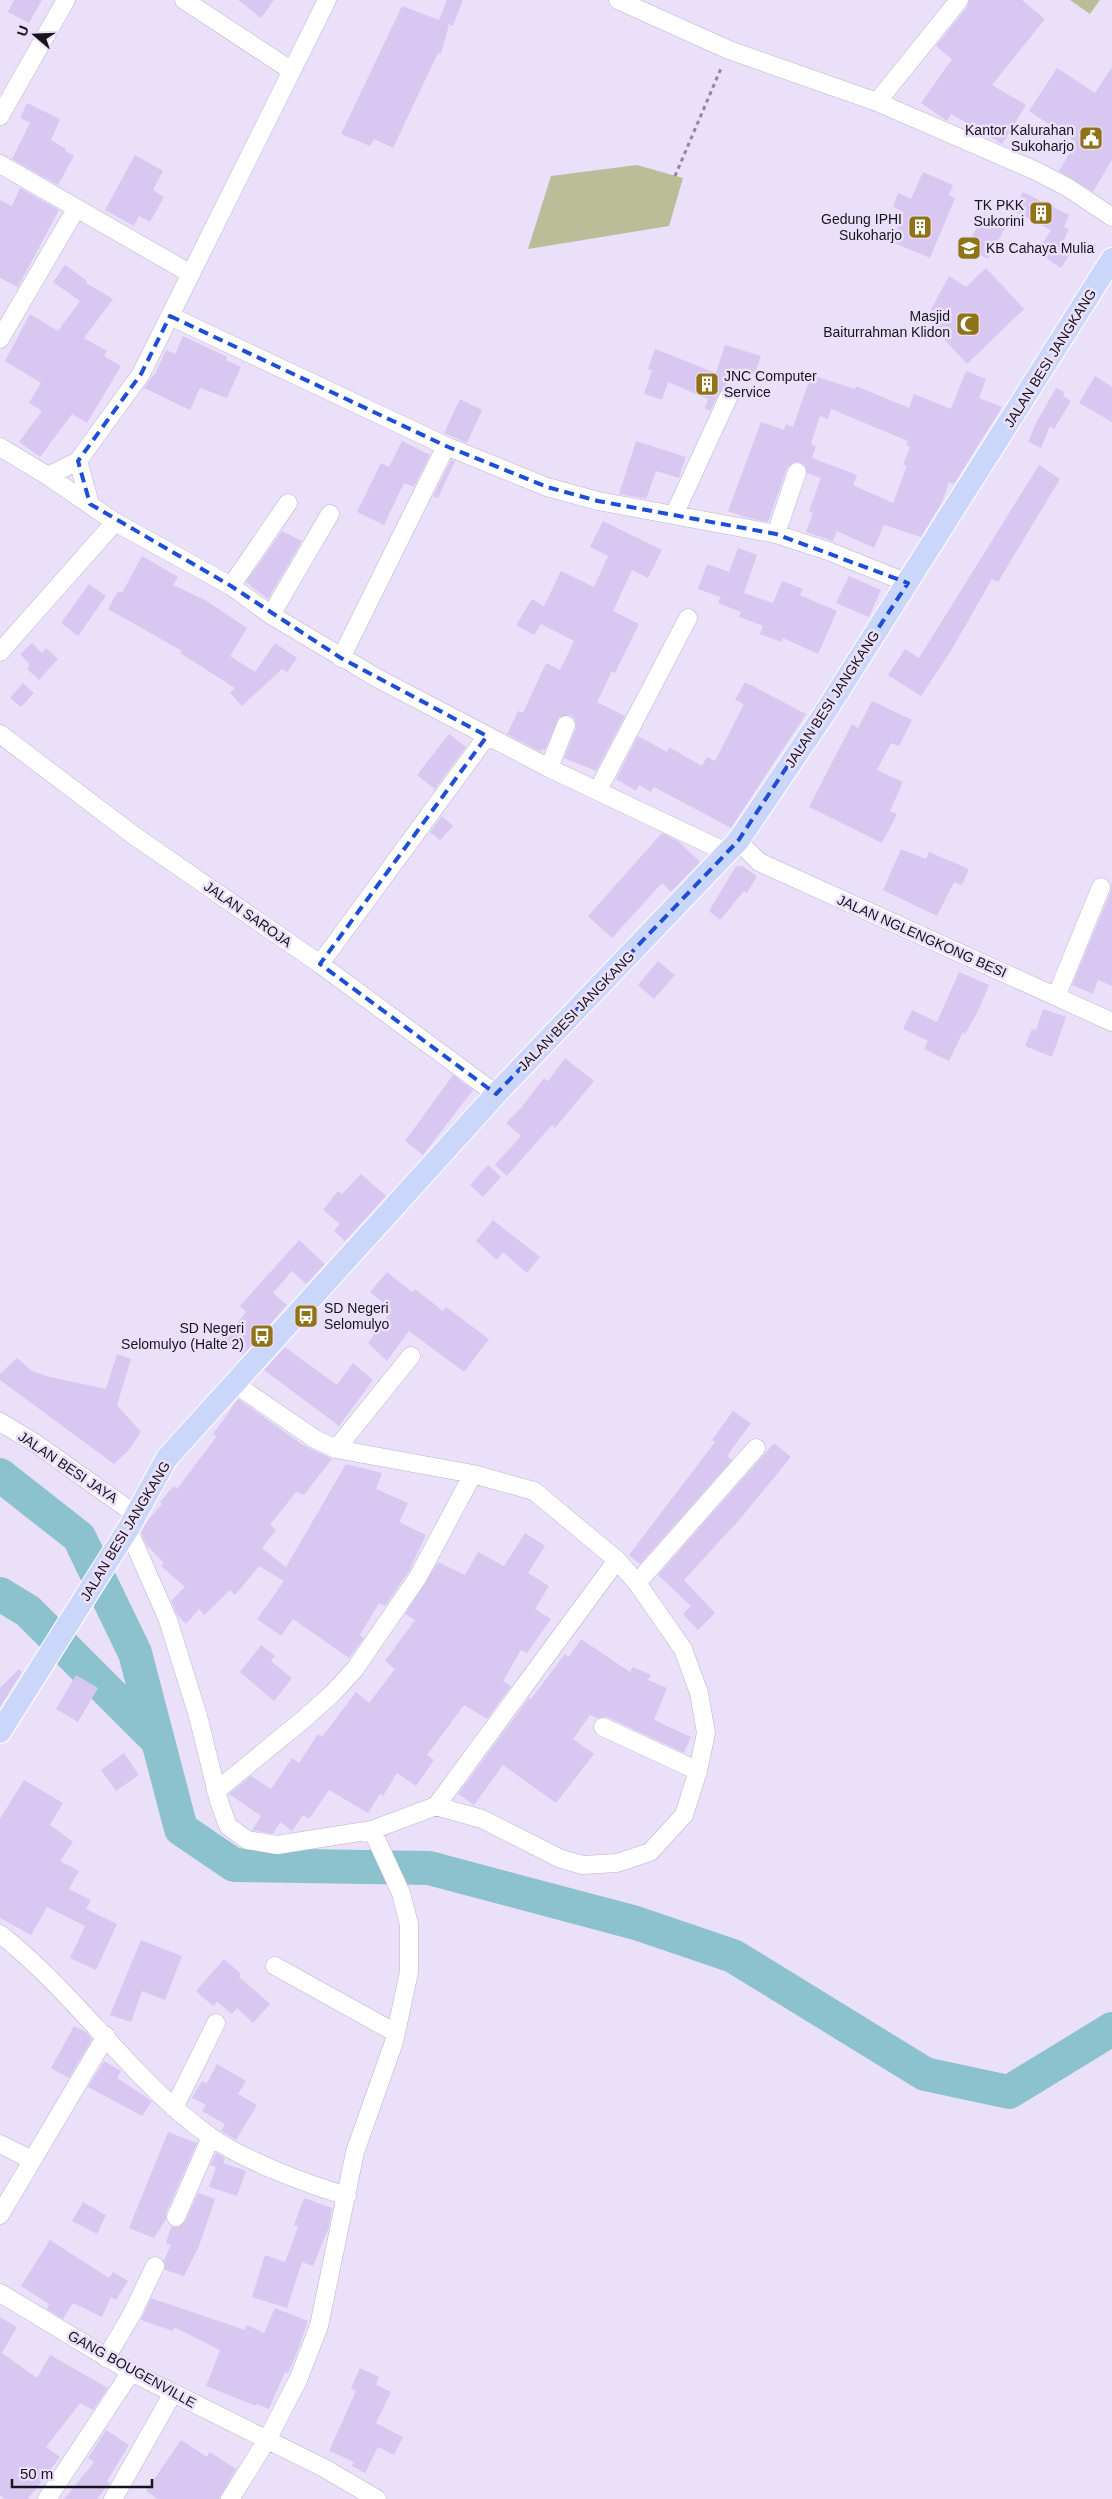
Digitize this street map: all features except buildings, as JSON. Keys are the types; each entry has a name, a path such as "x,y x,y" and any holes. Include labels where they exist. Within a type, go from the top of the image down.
{"main road":[{"name":"JALAN BESI JANGKANG","path":"0,1732 111,1554 167,1458 496,1094 732,846 824,714 1112,259"}],"street":[{"path":"0,116 66,0"},
{"path":"184,0 292,71"},
{"path":"48,476 78,461 141,374 328,0"},
{"path":"618,0 729,50 877,102 1034,170 1068,187 1112,217"},
{"path":"877,102 959,0"},
{"path":"0,164 191,274"},
{"path":"0,339 76,209"},
{"path":"170,316 446,446 547,487 598,501 776,534 828,551 908,583"},
{"path":"674,515 728,398"},
{"path":"341,658 446,446"},
{"name":"JALAN NGLENGKONG BESI","path":"0,448 48,476 115,522 231,586 271,615 341,658 487,736 549,768 732,846 759,862 1112,1022"},
{"path":"78,461 90,504"},
{"path":"776,534 797,472"},
{"path":"231,586 288,503"},
{"path":"271,615 330,514"},
{"path":"0,652 115,522"},
{"path":"598,790 688,618"},
{"path":"549,768 566,725"},
{"name":"JALAN SAROJA","path":"0,734 136,837 320,964 496,1094"},
{"path":"320,964 487,736"},
{"path":"1056,996 1101,887"},
{"path":"336,1449 412,1356"},
{"path":"235,1384 315,1439 336,1449 473,1474 534,1491 617,1560 638,1583 683,1649 693,1671 706,1733 698,1771 684,1815 650,1852 617,1863 583,1865 561,1859 482,1819 436,1806"},
{"name":"JALAN BESI JAYA","path":"0,1422 35,1443 131,1521"},
{"path":"638,1583 756,1448"},
{"path":"216,1791 304,1719 355,1670 418,1576 473,1474"},
{"path":"131,1521 168,1620 198,1716 216,1791 228,1826 247,1840 278,1845 372,1830 436,1806 617,1560"},
{"path":"603,1727 698,1771"},
{"path":"230,2499 267,2440 298,2380 319,2326 355,2152 396,2033 408,1972 409,1924 394,1879 372,1830"},
{"path":"0,1934 31,1958 174,2108 211,2137 229,2149 316,2187 347,2196"},
{"path":"275,1966 396,2033"},
{"path":"174,2108 216,2023"},
{"path":"0,2215 106,2036"},
{"path":"176,2218 211,2137"},
{"path":"0,2144 32,2160"},
{"path":"106,2358 132,2314 155,2266"},
{"name":"GANG BOUGENVILLE","path":"0,2293 106,2358 324,2468 377,2499"},
{"path":"46,2499 132,2372"},
{"path":"112,2499 173,2393"}],"path":[{"path":"676,176 729,50"}],"highlighted area":[{"path":"170,316 446,446 547,487 598,501 776,534 908,583 738,841 496,1094 320,964 487,736 341,658 231,586 90,504 78,461 141,374"}],"green space":[{"path":"1070,0 1100,0 1090,14"},
{"path":"637,165 683,178 669,226 528,249 551,176"}],"waterway":[{"path":"0,1475 79,1537 135,1653 181,1829 234,1865 429,1868 636,1923 733,1956 925,2074 1009,2092 1112,2029"},
{"path":"0,1594 28,1611 157,1740"}],"place":[{"name":"Kantor Kalurahan Sukoharjo","path":"1091,138"},
{"name":"TK PKK Sukorini","path":"1041,213"},
{"name":"Gedung IPHI Sukoharjo","path":"920,227"},
{"name":"KB Cahaya Mulia","path":"969,248"},
{"name":"Masjid Baiturrahman Klidon","path":"968,324"},
{"name":"JNC Computer Service","path":"707,384"},
{"name":"SD Negeri Selomulyo","path":"306,1316"},
{"name":"SD Negeri Selomulyo (Halte 2)","path":"262,1336"}]}
